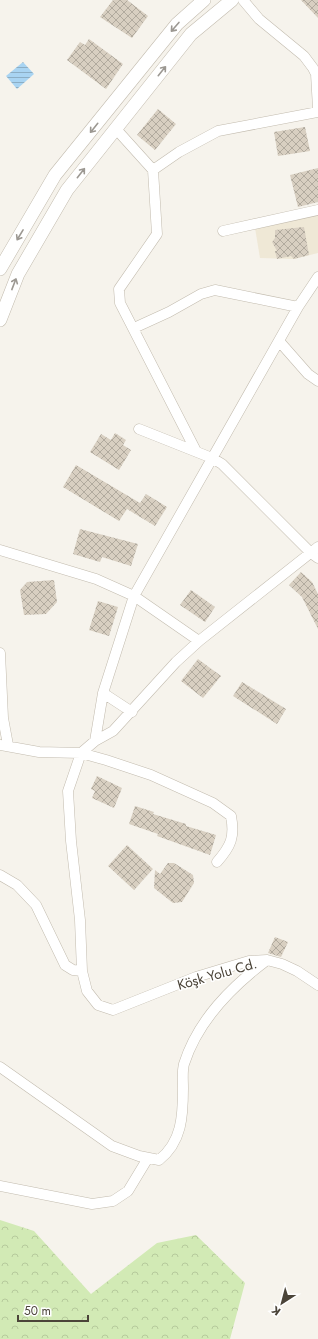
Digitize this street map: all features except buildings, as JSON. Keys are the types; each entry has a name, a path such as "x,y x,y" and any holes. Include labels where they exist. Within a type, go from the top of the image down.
{"street":[{"path":"0,269 55,175 177,24 204,0"},
{"path":"0,320 18,274 67,190 191,34 232,0"},
{"path":"243,0 260,19 304,56 313,68 316,74 318,108"},
{"path":"153,170 180,152 218,131 318,112"},
{"path":"116,129 153,170 158,234 119,289 120,303 196,451"},
{"path":"223,231 318,210"},
{"path":"94,741 103,693 134,596 298,307 318,277"},
{"path":"134,328 169,312 201,294 215,290 298,307"},
{"path":"279,341 308,374 318,381"},
{"path":"0,875 17,885 36,905 65,965 73,970 82,971 80,920 71,842 68,791 81,753 94,741 113,731 132,712 176,662 199,641 316,553 222,464 196,451 139,429"},
{"path":"0,550 96,580 134,596 199,641"},
{"path":"0,653 4,745 39,752 81,753 151,775 213,803 231,816 234,828 231,842 217,862"},
{"path":"103,693 132,712"},
{"path":"0,1068 112,1146 148,1158 159,1160 167,1154 177,1141 183,1103 183,1065 194,1040 212,1010 242,979 267,960"},
{"name":"Köşk Yolu Cd.","path":"82,971 87,991 92,1000 98,1005 113,1010 196,977 249,961 267,960 297,971 318,986"},
{"path":"0,1186 92,1204 113,1201 128,1191 148,1158"}],"shaded area":[{"path":"318,213 318,253 294,259 260,258 255,228"}],"green space":[{"path":"0,1220 34,1231 91,1294 157,1243 196,1235 245,1283 230,1339 0,1339"}],"water":[{"path":"23,62 34,74 17,89 6,76"}]}
